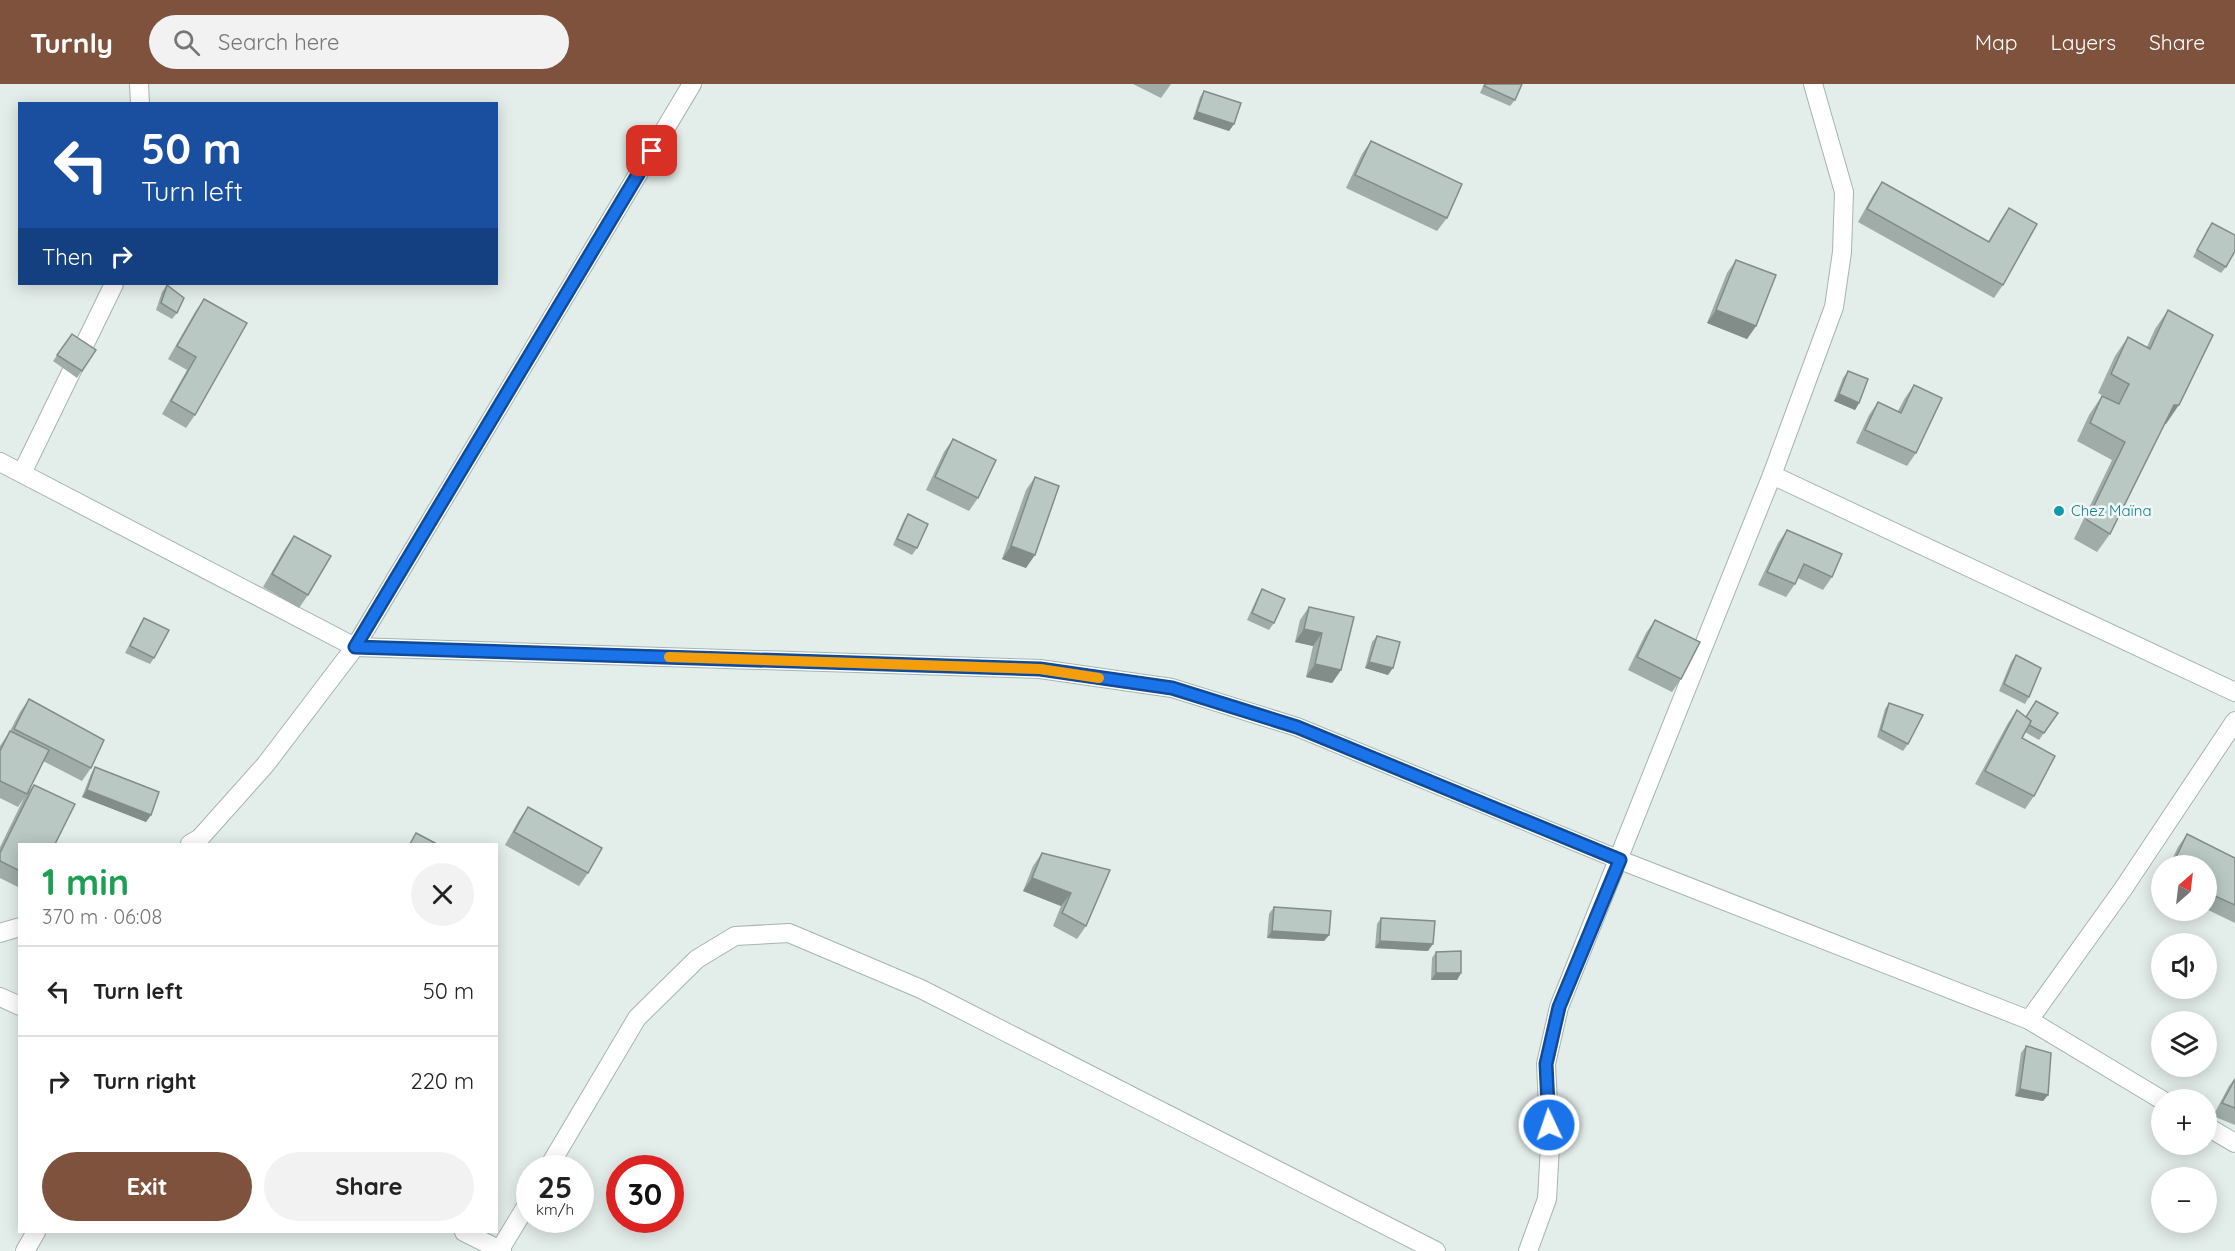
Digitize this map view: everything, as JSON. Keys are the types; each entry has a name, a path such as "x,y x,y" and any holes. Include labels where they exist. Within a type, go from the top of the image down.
{"street":[{"path":"139,84 140,102"},
{"path":"192,843 200,838 266,764 355,647 692,84"},
{"path":"1528,1251 1547,1198 1550,1146 1546,1064 1556,1019 1772,475 1834,307 1842,252 1844,192 1813,84"},
{"path":"22,473 114,285"},
{"path":"0,462 355,647 1040,669 1172,688 1297,727 1620,860 2029,1020 2151,1093"},
{"path":"1772,475 2235,692"},
{"path":"2029,1020 2123,889 2235,721"},
{"path":"0,933 18,928"},
{"path":"556,1155 637,1018 697,959 735,936 789,933 921,989 1436,1251"},
{"path":"0,997 18,1005"},
{"path":"2217,1132 2235,1143"},
{"path":"466,1233 500,1251 516,1224"},
{"path":"25,1251 35,1233"}],"building":[{"path":"1486,84 1522,84 1515,100 1484,86"},
{"path":"1204,91 1241,103 1234,124 1197,112"},
{"path":"1371,141 1462,184 1447,218 1355,175"},
{"path":"1882,182 1989,242 2009,208 2037,224 2003,285 1867,209"},
{"path":"2212,223 2235,235 2235,251 2226,267 2197,250"},
{"path":"1736,260 1776,275 1756,326 1716,310"},
{"path":"167,285 184,298 177,313 161,303"},
{"path":"204,299 247,323 195,415 171,401 196,357 177,346"},
{"path":"2168,310 2213,335 2179,405 2174,405 2110,534 2087,520 2125,442 2090,423 2102,396 2119,404 2129,384 2111,374 2128,337 2150,349"},
{"path":"72,334 96,350 82,371 57,355"},
{"path":"1848,371 1868,379 1859,403 1839,394"},
{"path":"1914,385 1942,398 1916,453 1865,430 1878,402 1901,413"},
{"path":"953,439 996,460 978,498 935,477"},
{"path":"1035,477 1059,486 1035,555 1011,546"},
{"path":"908,514 928,524 917,548 897,539"},
{"path":"1787,530 1842,554 1832,577 1804,564 1795,584 1767,572"},
{"path":"294,536 331,556 308,595 272,574"},
{"path":"1262,589 1285,599 1274,623 1252,613"},
{"path":"1309,607 1354,617 1341,670 1315,664 1322,633 1304,629"},
{"path":"144,618 169,630 154,658 130,646"},
{"path":"1655,620 1700,642 1681,679 1637,657"},
{"path":"1377,636 1400,642 1393,668 1369,662"},
{"path":"2016,655 2041,668 2029,697 2004,684"},
{"path":"29,699 104,740 91,768 14,729"},
{"path":"2036,701 2058,713 2044,733 2029,725 2031,721 2026,717"},
{"path":"1889,703 1923,715 1908,744 1881,730"},
{"path":"2017,710 2031,721 2022,738 2055,756 2034,796 1985,771"},
{"path":"10,731 49,750 27,794 0,781 0,751"},
{"path":"95,767 159,792 151,815 87,790"},
{"path":"34,785 75,804 56,843 18,843 18,870 0,861 0,853"},
{"path":"528,807 602,848 588,873 514,832"},
{"path":"416,833 435,843 411,843"},
{"path":"2187,834 2235,858 2235,905 2217,897 2217,855 2177,855"},
{"path":"1042,853 1110,870 1086,926 1062,913 1071,893 1032,878"},
{"path":"1274,907 1331,911 1329,935 1272,931"},
{"path":"1381,918 1435,921 1433,944 1380,941"},
{"path":"1461,951 1461,973 1436,973 1436,952"},
{"path":"2026,1046 2051,1053 2048,1095 2020,1089"},
{"path":"2235,1079 2235,1108 2222,1103"}],"slow traffic":[{"path":"669,657 1040,669 1099,678"}],"place":[{"name":"Chez Maïna","path":"2059,511"}],"route":[{"path":"652,151 355,647 1040,669 1172,688 1297,727 1620,860 1559,1007 1546,1064 1549,1125"}]}
